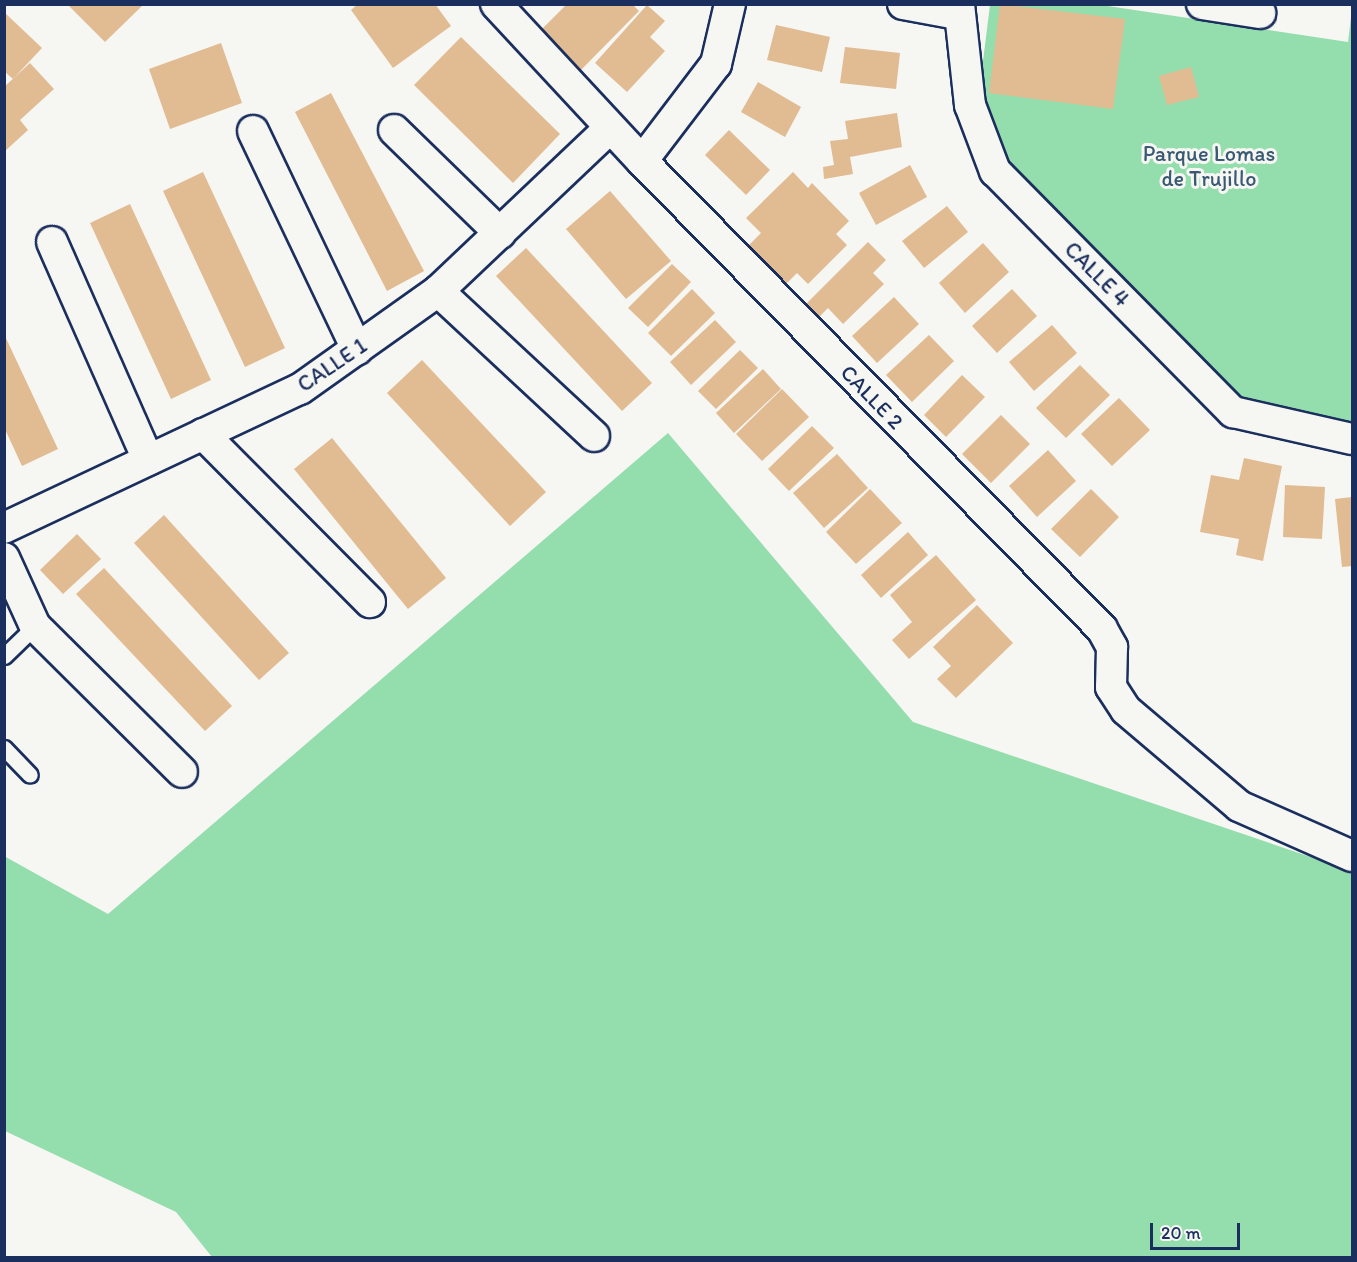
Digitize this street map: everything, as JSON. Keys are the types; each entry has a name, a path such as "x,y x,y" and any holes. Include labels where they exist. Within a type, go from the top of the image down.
{"street":[{"name":"CALLE 2","path":"496,4 610,128 1102,629 1112,647 1111,687 1126,710 1223,795 1239,806 1353,856"},
{"path":"642,161 716,64 730,4"},
{"path":"903,4 958,9"},
{"path":"1215,5 1260,13"},
{"name":"CALLE 4","path":"958,9 970,105 995,171 1233,412 1353,439"},
{"name":"CALLE 1","path":"4,528 300,389 438,291 610,128"},
{"path":"394,130 500,233"},
{"path":"253,131 357,349"},
{"path":"52,242 148,460"},
{"path":"438,291 594,436"},
{"path":"203,434 370,602"},
{"path":"4,558 35,626 182,772"}],"lane":[{"path":"4,656 35,626"},
{"path":"4,748 30,775"}],"green space":[{"name":"Parque Lomas de Trujillo","path":"990,5 1101,5 1348,42 1352,9 1352,421 1337,422 1246,400 1211,369 1016,173 992,130 979,93"},
{"path":"668,433 913,722 1352,871 1352,1257 212,1257 176,1212 5,1131 4,856 108,914"}],"building":[{"path":"358,4 435,4 451,26 393,68 351,10"},
{"path":"567,4 632,4 639,11 580,71 540,31"},
{"path":"1000,4 1125,19 1113,109 989,93"},
{"path":"68,5 143,5 105,42"},
{"path":"647,5 665,21 650,37 665,51 627,92 595,63"},
{"path":"4,12 42,48 13,79 4,71"},
{"path":"776,25 830,37 822,72 767,60"},
{"path":"461,37 560,134 513,183 414,85"},
{"path":"221,43 242,103 170,129 149,69"},
{"path":"845,47 900,53 896,89 840,83"},
{"path":"30,63 54,89 20,120 28,130 4,152 4,87"},
{"path":"1191,67 1199,97 1167,105 1159,76"},
{"path":"758,82 801,107 785,137 741,112"},
{"path":"331,93 424,271 387,291 295,112"},
{"path":"897,113 902,147 850,157 853,174 824,179 823,167 834,165 830,141 848,139 845,121"},
{"path":"729,130 770,170 746,195 705,155"},
{"path":"910,165 927,197 876,225 859,193"},
{"path":"203,172 285,348 245,367 163,191"},
{"path":"793,172 808,188 812,183 849,221 836,234 847,245 808,284 797,273 783,287 746,248 761,233 746,218"},
{"path":"610,191 671,261 626,299 566,229"},
{"path":"130,204 211,380 171,399 90,223"},
{"path":"947,206 968,232 924,268 902,241"},
{"path":"868,242 886,260 873,273 884,284 843,324 828,308 813,323 800,310"},
{"path":"983,243 1009,272 965,313 939,283"},
{"path":"526,248 652,383 622,411 496,276"},
{"path":"672,264 691,282 648,327 628,308"},
{"path":"692,289 715,313 671,356 648,333"},
{"path":"1012,289 1037,316 997,353 972,326"},
{"path":"894,297 919,324 877,363 852,336"},
{"path":"715,320 736,342 691,385 670,362"},
{"path":"1052,325 1077,353 1034,391 1009,362"},
{"path":"4,334 58,449 22,466 4,427"},
{"path":"929,335 954,361 912,402 886,375"},
{"path":"740,350 758,368 716,409 698,391"},
{"path":"422,360 546,492 510,526 387,393"},
{"path":"1080,365 1110,395 1066,438 1036,408"},
{"path":"763,369 781,389 734,433 716,413"},
{"path":"962,375 985,397 946,437 924,415"},
{"path":"782,389 809,417 762,461 736,434"},
{"path":"1119,398 1150,430 1112,466 1081,434"},
{"path":"1001,415 1030,444 991,483 962,454"},
{"path":"812,426 834,448 789,491 768,469"},
{"path":"332,438 446,578 408,609 294,469"},
{"path":"1048,450 1076,481 1037,517 1009,486"},
{"path":"837,454 868,488 824,528 793,493"},
{"path":"1244,458 1282,466 1263,561 1236,555 1239,539 1200,532 1211,475 1239,480"},
{"path":"1285,485 1325,487 1322,539 1283,537"},
{"path":"870,489 902,523 856,564 826,532"},
{"path":"1091,489 1119,517 1080,557 1051,529"},
{"path":"1352,497 1352,566 1342,567 1335,499"},
{"path":"164,515 289,653 259,680 134,543"},
{"path":"908,532 928,555 881,598 861,575"},
{"path":"77,534 101,559 63,594 40,570"},
{"path":"936,555 976,600 909,659 892,640 912,622 890,595"},
{"path":"104,568 232,706 205,731 76,594"},
{"path":"977,605 1013,643 956,698 937,679 951,666 933,647"}]}
